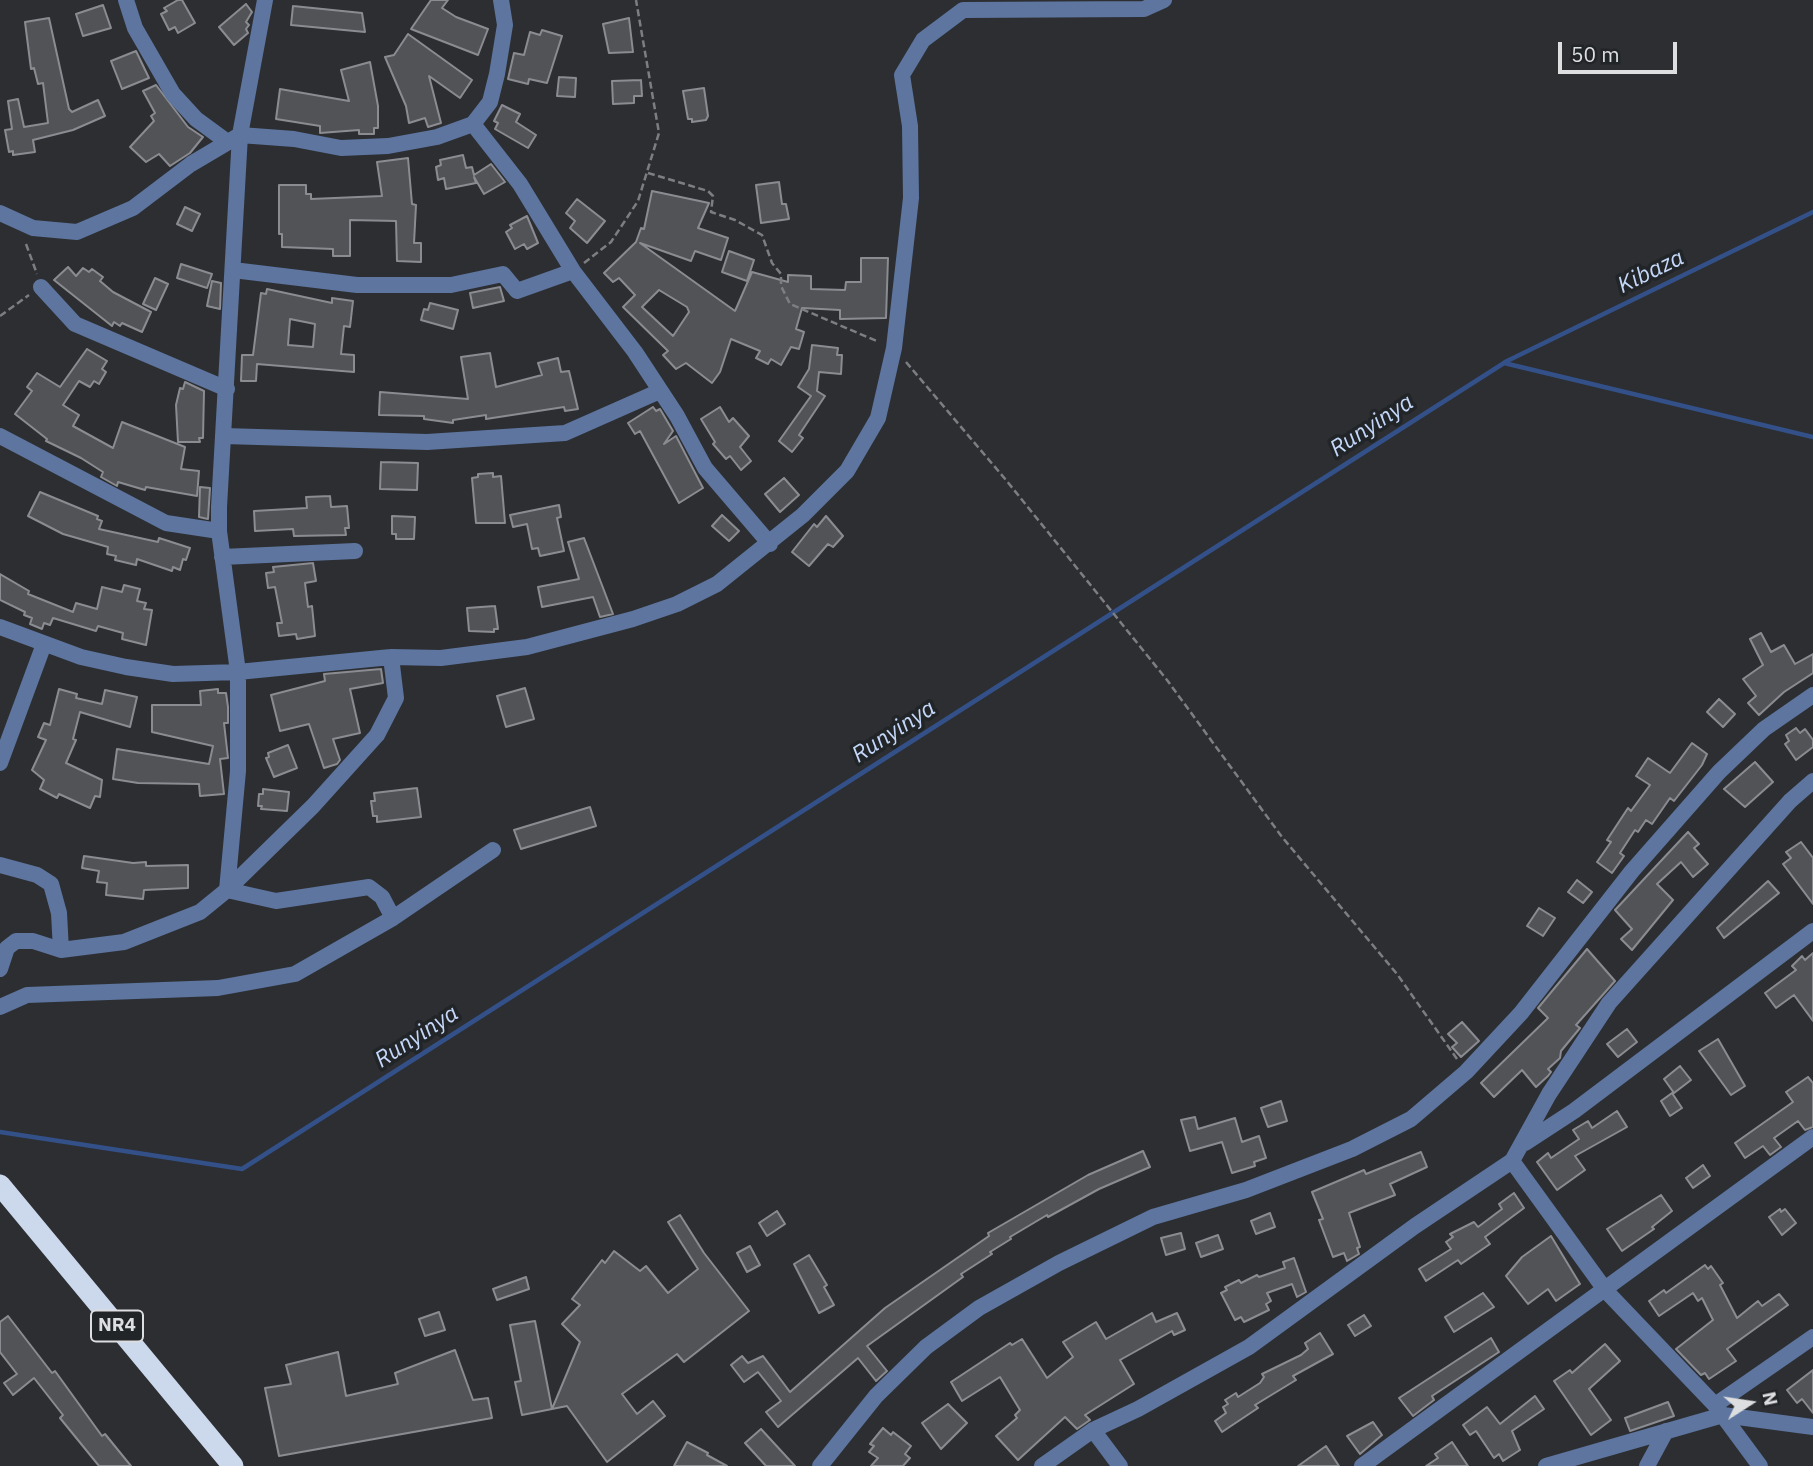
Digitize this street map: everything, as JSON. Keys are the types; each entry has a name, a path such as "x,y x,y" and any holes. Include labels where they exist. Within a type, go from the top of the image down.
{"highway":[{"name":"NR4","path":"0,1185 233,1466"}],"street":[{"path":"126,0 135,28 173,94 196,119 233,138 294,139 341,148 388,146 437,137 472,124 489,102 497,74 505,25 501,0"},
{"path":"227,890 238,771 238,672 219,531 233,270 233,138 265,0"},
{"path":"0,627 81,657 173,674 238,672 391,657 441,658 527,647 633,619 677,604 717,584 770,544 846,471 878,418 894,348 911,198 910,126 902,75 923,40 963,10 1144,9 1164,0"},
{"path":"472,124 520,184 573,271 660,391 705,468 770,544"},
{"path":"0,213 20,224 77,232 133,208 233,138"},
{"path":"233,270 357,285 452,285 503,274 517,291 573,271"},
{"path":"41,287 75,324 227,389"},
{"path":"224,436 427,442 565,433 660,391"},
{"path":"0,436 166,523 219,531"},
{"path":"222,557 355,551"},
{"path":"0,762 44,644"},
{"path":"0,969 7,948 16,941 33,941 61,950 124,942 200,912 227,890 313,806 377,735 396,698 391,657"},
{"path":"820,1466 876,1396 926,1347 979,1308 1059,1263 1153,1217 1246,1190 1352,1149 1410,1119 1466,1072 1521,1013 1632,871 1719,772 1764,729 1802,700 1813,695"},
{"path":"1042,1466 1093,1430 1138,1409 1249,1347 1415,1226 1512,1161 1549,1094 1609,1003 1790,802 1813,781"},
{"path":"0,1007 27,995 218,989 295,974 393,918 493,850"},
{"path":"0,865 37,875 51,884 59,913 61,950"},
{"path":"227,890 276,901 369,887 382,897 393,918"},
{"path":"1523,1144 1574,1111 1813,931"},
{"path":"1362,1466 1813,1138"},
{"path":"1512,1161 1606,1291 1719,1410 1759,1466"},
{"path":"1546,1466 1666,1431 1719,1410 1813,1337"},
{"path":"1719,1410 1813,1427"},
{"path":"1093,1430 1120,1466"},
{"path":"1647,1466 1666,1431"}],"path":[{"path":"573,271 611,242 638,201 659,133 636,0"},
{"path":"648,173 708,191 713,196 711,212 735,220 762,235 772,263 781,274 781,286 790,304 852,333 894,348 1006,480 1167,680 1282,837 1397,974 1466,1072"},
{"path":"0,316 41,287 20,224"}],"building":[{"path":"182,0 195,23 178,33 175,27 169,30 161,14 167,11 164,8"},
{"path":"431,0 448,0 442,8 456,17 488,29 478,55 411,29"},
{"path":"246,4 252,12 246,22 249,25 246,29 248,33 234,45 219,27"},
{"path":"103,5 111,28 83,36 76,14"},
{"path":"293,6 362,13 365,32 291,25"},
{"path":"49,18 69,109 72,112 98,100 105,116 73,130 33,140 35,152 13,155 13,151 9,152 5,130 12,129 8,101 18,99 24,127 48,123 43,83 38,84 34,68 31,69 25,22"},
{"path":"629,18 633,52 609,53 603,24"},
{"path":"542,30 562,36 547,83 529,79 528,84 508,79 514,53 524,55 530,32 540,35"},
{"path":"408,34 472,80 460,98 429,76 441,123 428,127 425,118 409,123 406,106 385,57 394,55"},
{"path":"136,51 149,78 122,89 111,61"},
{"path":"370,62 378,106 378,128 374,128 374,134 359,134 359,130 320,133 320,126 276,119 280,89 349,101 341,70"},
{"path":"559,77 576,78 575,97 557,96"},
{"path":"641,80 642,96 634,96 634,103 613,104 612,81"},
{"path":"156,85 188,127 203,137 190,153 170,166 159,154 146,162 130,147 154,121 151,116 155,113 143,91"},
{"path":"704,88 708,116 706,120 692,122 692,119 688,119 683,91"},
{"path":"502,105 520,114 516,122 536,135 528,148 495,129 498,123 494,121"},
{"path":"463,155 466,168 472,167 474,175 491,164 505,182 484,194 474,177 476,183 446,189 444,178 438,180 436,167 441,165 440,160"},
{"path":"408,158 412,204 416,205 414,243 421,243 421,262 397,261 396,221 350,220 350,256 333,256 333,249 282,247 282,234 279,234 279,185 306,185 306,194 311,194 311,199 382,196 377,162"},
{"path":"779,182 782,204 786,204 789,219 761,223 756,185"},
{"path":"652,191 709,203 698,228 728,238 721,260 695,251 691,261 640,243 735,311 752,272 788,282 788,275 811,276 811,289 845,290 846,282 861,282 861,258 888,258 886,318 840,319 840,310 802,308 796,329 804,332 799,349 791,347 781,365 771,359 768,364 756,358 760,351 731,339 720,372 712,383 686,363 676,369 663,355 668,351 623,307 635,295 619,278 613,282 604,273 636,242 641,228 644,229","holes":["659,290 687,307 689,312 673,336 642,307"]},
{"path":"577,199 605,221 587,243 570,228 575,221 566,213"},
{"path":"185,207 200,214 192,231 177,224"},
{"path":"527,216 538,243 527,249 524,244 515,249 506,232 512,228 510,225"},
{"path":"729,251 754,260 747,281 722,272"},
{"path":"181,264 212,274 207,288 177,278"},
{"path":"68,267 76,276 83,268 89,272 92,269 103,277 100,281 113,292 151,312 142,332 122,323 120,326 114,322 112,326 54,280"},
{"path":"155,278 168,284 156,310 143,304"},
{"path":"212,281 221,283 220,309 207,306"},
{"path":"500,287 504,301 473,308 470,293"},
{"path":"267,289 332,303 332,298 353,301 350,327 344,326 341,354 354,355 354,372 257,364 256,381 241,381 242,355 253,355 261,293 266,294","holes":["290,319 315,324 313,347 288,345"]},
{"path":"430,303 458,310 453,329 421,320 424,309 428,310"},
{"path":"812,345 838,348 837,355 842,355 841,374 819,372 817,391 825,396 799,435 803,438 792,452 779,441 811,396 798,387 809,369"},
{"path":"87,349 107,361 102,369 106,372 99,384 94,381 90,387 79,381 63,405 79,415 73,426 113,448 122,422 185,447 181,469 199,471 197,496 146,487 145,490 118,482 117,486 101,477 103,472 81,458 46,441 47,439 15,414 32,391 27,387 37,373 60,387"},
{"path":"490,353 496,387 542,375 538,363 558,358 561,372 569,371 578,409 565,411 564,407 486,419 486,415 453,420 453,423 424,419 424,416 379,415 380,392 468,399 461,357"},
{"path":"185,382 204,391 203,438 199,438 200,442 178,442 176,405 180,388 183,389"},
{"path":"653,407 656,411 660,409 673,431 664,444 676,436 703,488 679,503 640,431 635,434 628,423"},
{"path":"720,407 729,422 733,418 749,436 740,447 751,461 741,470 730,456 726,459 713,444 715,442 701,419"},
{"path":"381,462 418,463 417,490 380,489"},
{"path":"493,473 493,477 501,476 505,523 476,523 472,478 478,477 478,474"},
{"path":"784,478 799,495 780,512 765,494"},
{"path":"200,487 210,488 208,519 199,517"},
{"path":"40,492 98,516 97,519 102,521 99,529 158,542 159,538 190,548 186,560 183,559 180,570 173,567 172,571 137,559 136,565 115,560 116,556 107,554 108,547 63,534 28,516"},
{"path":"330,496 331,507 347,506 349,528 345,528 346,535 294,536 293,529 255,531 254,511 307,508 306,497"},
{"path":"559,505 561,517 557,518 564,551 540,556 538,548 532,549 527,524 513,527 510,515"},
{"path":"722,515 739,531 729,541 712,526"},
{"path":"392,516 415,517 414,539 396,539 396,534 392,534"},
{"path":"826,516 843,536 833,547 828,544 809,566 792,552 814,524 817,527"},
{"path":"584,538 613,614 600,617 593,597 542,607 538,587 579,579 568,542"},
{"path":"313,563 316,581 305,583 308,607 312,606 315,636 297,639 296,634 279,636 277,623 282,623 275,587 268,588 266,573 274,572 273,567"},
{"path":"0,574 29,591 28,594 73,612 76,603 97,609 102,587 122,592 124,585 140,589 137,601 146,603 144,609 152,610 146,645 122,639 123,633 98,626 96,631 53,618 50,625 44,623 42,629 30,624 32,618 24,615 25,612 0,600"},
{"path":"495,606 498,629 494,629 494,632 469,631 467,608"},
{"path":"1761,633 1771,652 1784,645 1795,664 1813,654 1813,673 1784,692 1759,715 1748,703 1756,696 1743,679 1763,665 1750,639"},
{"path":"381,669 383,683 350,689 360,733 333,739 340,760 337,764 324,768 309,724 280,731 271,695 325,681 324,674"},
{"path":"525,688 534,719 506,727 497,696"},
{"path":"59,689 77,694 76,698 102,704 105,690 137,697 130,727 80,712 73,739 76,740 66,763 102,780 100,797 95,796 90,808 59,794 57,798 40,789 44,780 32,770 46,740 38,737 44,723 50,725"},
{"path":"218,689 218,693 226,693 228,707 228,723 224,723 228,758 220,759 224,794 200,796 199,784 138,783 113,779 117,749 209,764 213,746 152,732 152,705 201,705 200,691"},
{"path":"1719,699 1735,714 1723,727 1707,712"},
{"path":"1796,728 1800,733 1805,729 1813,740 1813,747 1796,760 1785,744 1789,741 1786,735"},
{"path":"1692,743 1707,754 1702,765 1674,801 1670,798 1652,824 1646,820 1638,832 1635,830 1620,853 1624,856 1612,873 1597,862 1611,842 1607,840 1628,808 1631,811 1650,785 1636,776 1648,758 1670,773"},
{"path":"288,745 297,768 274,777 266,758 269,757 268,753"},
{"path":"1755,762 1773,782 1745,807 1724,789"},
{"path":"417,788 421,817 377,822 377,816 373,816 371,801 375,801 374,793"},
{"path":"263,789 289,792 287,811 261,809 262,806 258,806 259,794 263,794"},
{"path":"590,807 596,826 521,849 514,830"},
{"path":"1688,832 1699,844 1694,848 1708,864 1693,877 1681,862 1657,884 1673,900 1632,950 1621,939 1632,929 1615,910"},
{"path":"1801,842 1813,858 1813,904 1783,864 1791,858 1786,852"},
{"path":"84,856 133,863 146,862 146,866 188,865 188,888 144,890 143,899 106,895 107,883 97,882 99,871 82,868"},
{"path":"1577,880 1592,892 1583,903 1568,892"},
{"path":"1768,881 1779,893 1724,938 1717,928"},
{"path":"1539,908 1555,918 1543,936 1527,926"},
{"path":"1587,949 1615,981 1576,1025 1580,1028 1561,1051 1560,1058 1548,1069 1551,1072 1548,1076 1536,1087 1522,1070 1494,1097 1481,1083 1548,1018 1538,1008"},
{"path":"1813,953 1813,1021 1794,995 1776,1008 1765,993 1796,970 1792,966 1802,956 1805,960"},
{"path":"1462,1022 1479,1041 1461,1057 1452,1047 1457,1043 1448,1034"},
{"path":"1627,1029 1637,1042 1618,1057 1607,1044"},
{"path":"1718,1039 1745,1086 1731,1095 1699,1051"},
{"path":"1680,1066 1691,1080 1674,1093 1664,1079"},
{"path":"1808,1077 1813,1083 1813,1127 1805,1130 1798,1121 1774,1138 1781,1147 1770,1155 1763,1146 1745,1158 1735,1143 1793,1102 1786,1092"},
{"path":"1672,1093 1682,1108 1670,1116 1661,1101"},
{"path":"1281,1101 1287,1121 1268,1127 1261,1108"},
{"path":"1617,1111 1627,1127 1575,1156 1585,1170 1557,1190 1537,1162 1548,1153 1551,1158 1579,1139 1573,1130 1588,1121 1592,1128"},
{"path":"1195,1117 1198,1129 1235,1118 1242,1142 1259,1136 1266,1158 1254,1162 1255,1166 1232,1173 1222,1142 1190,1151 1181,1120"},
{"path":"1143,1151 1150,1167 1099,1189 1048,1217 1047,1215 1010,1237 1011,1239 990,1252 992,1254 961,1274 963,1277 867,1346 887,1371 876,1381 858,1358 778,1427 766,1412 781,1401 758,1372 744,1382 731,1365 742,1356 748,1363 763,1356 790,1392 885,1308 989,1236 988,1233 1088,1175"},
{"path":"1421,1152 1427,1167 1390,1184 1395,1195 1349,1213 1360,1247 1357,1248 1359,1254 1347,1261 1344,1253 1333,1257 1319,1220 1323,1219 1312,1192 1364,1170 1366,1174"},
{"path":"1703,1165 1710,1176 1693,1188 1686,1178"},
{"path":"1514,1193 1524,1208 1485,1237 1490,1244 1461,1264 1458,1260 1426,1281 1419,1269 1451,1249 1446,1242 1453,1237 1450,1234 1474,1222 1478,1227 1502,1209 1499,1204"},
{"path":"1661,1195 1672,1211 1652,1227 1654,1229 1622,1251 1607,1229"},
{"path":"1780,1209 1781,1212 1785,1209 1796,1223 1782,1235 1769,1217"},
{"path":"777,1211 785,1224 767,1236 759,1223"},
{"path":"1270,1213 1275,1227 1256,1234 1251,1221"},
{"path":"680,1215 704,1253 749,1311 684,1362 677,1354 622,1394 637,1414 653,1401 665,1416 607,1462 567,1406 552,1409 580,1342 562,1324 580,1305 572,1299 602,1260 605,1263 614,1251 640,1271 646,1266 668,1293 698,1269 668,1222"},
{"path":"1181,1233 1185,1249 1166,1255 1161,1238"},
{"path":"1218,1235 1223,1249 1201,1257 1196,1243"},
{"path":"1551,1236 1580,1284 1556,1301 1548,1289 1528,1304 1506,1276 1522,1257"},
{"path":"750,1246 760,1265 747,1272 737,1253"},
{"path":"809,1255 827,1285 824,1287 834,1305 819,1313 794,1264"},
{"path":"1294,1258 1306,1292 1297,1297 1292,1284 1267,1293 1271,1301 1266,1304 1269,1310 1244,1322 1241,1317 1235,1320 1221,1293 1227,1290 1225,1287 1239,1280 1241,1283 1257,1275 1259,1277 1285,1268 1283,1262"},
{"path":"1705,1265 1708,1269 1711,1266 1723,1283 1720,1285 1737,1318 1758,1301 1762,1306 1779,1294 1788,1305 1727,1349 1736,1361 1709,1379 1705,1373 1701,1375 1676,1349 1713,1320 1702,1298 1698,1301 1693,1293 1659,1316 1649,1301 1664,1290 1666,1293"},
{"path":"526,1277 529,1289 497,1300 493,1289"},
{"path":"1483,1293 1494,1307 1454,1332 1445,1317"},
{"path":"439,1312 445,1330 425,1336 419,1319"},
{"path":"1152,1313 1156,1322 1177,1313 1185,1330 1174,1335 1172,1331 1120,1360 1134,1384 1085,1415 1090,1420 1077,1429 1065,1417 1018,1460 996,1436 1017,1418 1015,1415 1020,1410 1000,1377 962,1401 951,1382 1010,1343 1012,1345 1022,1339 1047,1378 1073,1357 1063,1342 1096,1322 1106,1339"},
{"path":"1364,1315 1371,1326 1355,1336 1348,1325"},
{"path":"8,1316 52,1373 55,1371 102,1436 105,1434 131,1466 99,1466 60,1418 63,1415 34,1378 13,1395 4,1383 17,1374 0,1352 0,1322"},
{"path":"535,1321 552,1409 522,1415 515,1382 521,1381 510,1325"},
{"path":"1320,1333 1333,1354 1293,1376 1296,1380 1255,1405 1258,1408 1222,1432 1215,1421 1226,1413 1223,1407 1228,1404 1225,1400 1236,1393 1238,1397 1260,1383 1264,1377 1262,1374 1301,1355 1308,1349 1305,1343"},
{"path":"1491,1338 1499,1352 1432,1396 1434,1400 1413,1416 1399,1398"},
{"path":"1605,1344 1620,1361 1589,1389 1611,1420 1591,1435 1554,1381 1570,1370 1572,1373"},
{"path":"455,1350 473,1400 488,1398 492,1418 279,1456 265,1388 291,1384 286,1365 338,1352 346,1396 398,1384 395,1373"},
{"path":"1813,1370 1813,1413 1802,1399 1797,1403 1787,1390"},
{"path":"1535,1396 1544,1409 1512,1431 1520,1450 1503,1461 1499,1454 1494,1458 1476,1431 1470,1435 1463,1425 1487,1407 1500,1424"},
{"path":"1668,1402 1674,1416 1630,1431 1625,1418"},
{"path":"948,1404 967,1423 941,1449 922,1423"},
{"path":"1373,1422 1382,1435 1360,1454 1347,1436"},
{"path":"883,1428 911,1446 905,1454 910,1458 903,1466 871,1466 878,1458 869,1452 874,1446 870,1444"},
{"path":"761,1429 795,1466 766,1466 745,1443"},
{"path":"687,1442 708,1453 707,1455 727,1466 674,1466"},
{"path":"1452,1442 1468,1466 1426,1466 1438,1458 1435,1454"},
{"path":"1326,1446 1339,1466 1298,1466"}],"waterway":[{"name":"Kibaza","path":"1505,362 1813,212"},
{"name":"Runyinya","path":"0,1132 242,1169 1504,363 1813,437"}]}
